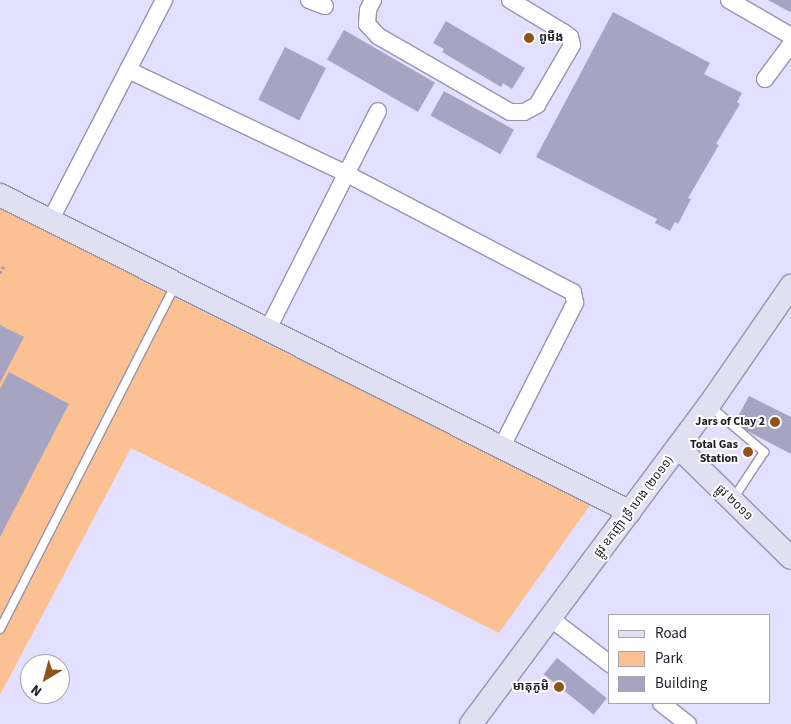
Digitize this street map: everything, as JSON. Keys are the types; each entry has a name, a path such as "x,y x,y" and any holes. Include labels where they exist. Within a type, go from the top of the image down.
{"main road":[{"path":"0,195 630,512"},
{"name":"ផ្លូវ ឧកញ៉ា ទ្រី ហេង (២០១១)","path":"471,724 709,405 791,286"},
{"name":"ផ្លូវ ២០១១","path":"678,447 791,558"}],"street":[{"path":"50,221 164,0"},
{"path":"309,0 325,6"},
{"path":"373,0 368,10 367,24 378,36 510,112 524,112 537,105 572,45 570,37 510,0"},
{"path":"729,0 791,36"},
{"path":"765,80 791,44"},
{"path":"128,70 345,173 573,292 575,303 501,448"},
{"path":"268,329 345,173 378,111"},
{"path":"550,618 608,662"},
{"path":"662,704 688,724"}],"lane":[{"path":"0,629 176,284"},
{"path":"709,405 764,452 732,501"}],"path":[{"path":"0,273 4,265"}],"green space":[{"path":"0,206 591,504 499,633 131,448 22,654 20,654 0,695"}],"building":[{"path":"768,0 791,0 791,10 790,12"},
{"path":"613,12 710,63 704,74 742,93 737,102 740,104 716,144 719,145 688,198 691,199 678,224 675,222 670,231 655,223 657,219 536,157"},
{"path":"446,21 525,68 512,89 503,83 501,87 442,52 444,49 433,43"},
{"path":"344,30 435,82 418,112 327,59"},
{"path":"285,47 326,68 299,120 258,100"},
{"path":"444,91 514,130 500,154 430,115"},
{"path":"0,325 24,337 0,383"},
{"path":"9,372 69,404 0,537 0,389"},
{"path":"749,396 791,417 791,454 734,424"},
{"path":"557,658 607,698 594,715 544,674"}],"place":[{"name":"ពូមីង","path":"529,38"},
{"name":"Jars of Clay 2","path":"775,422"},
{"name":"Total Gas Station","path":"748,452"},
{"name":"មាតុភូមិ","path":"559,687"}]}
